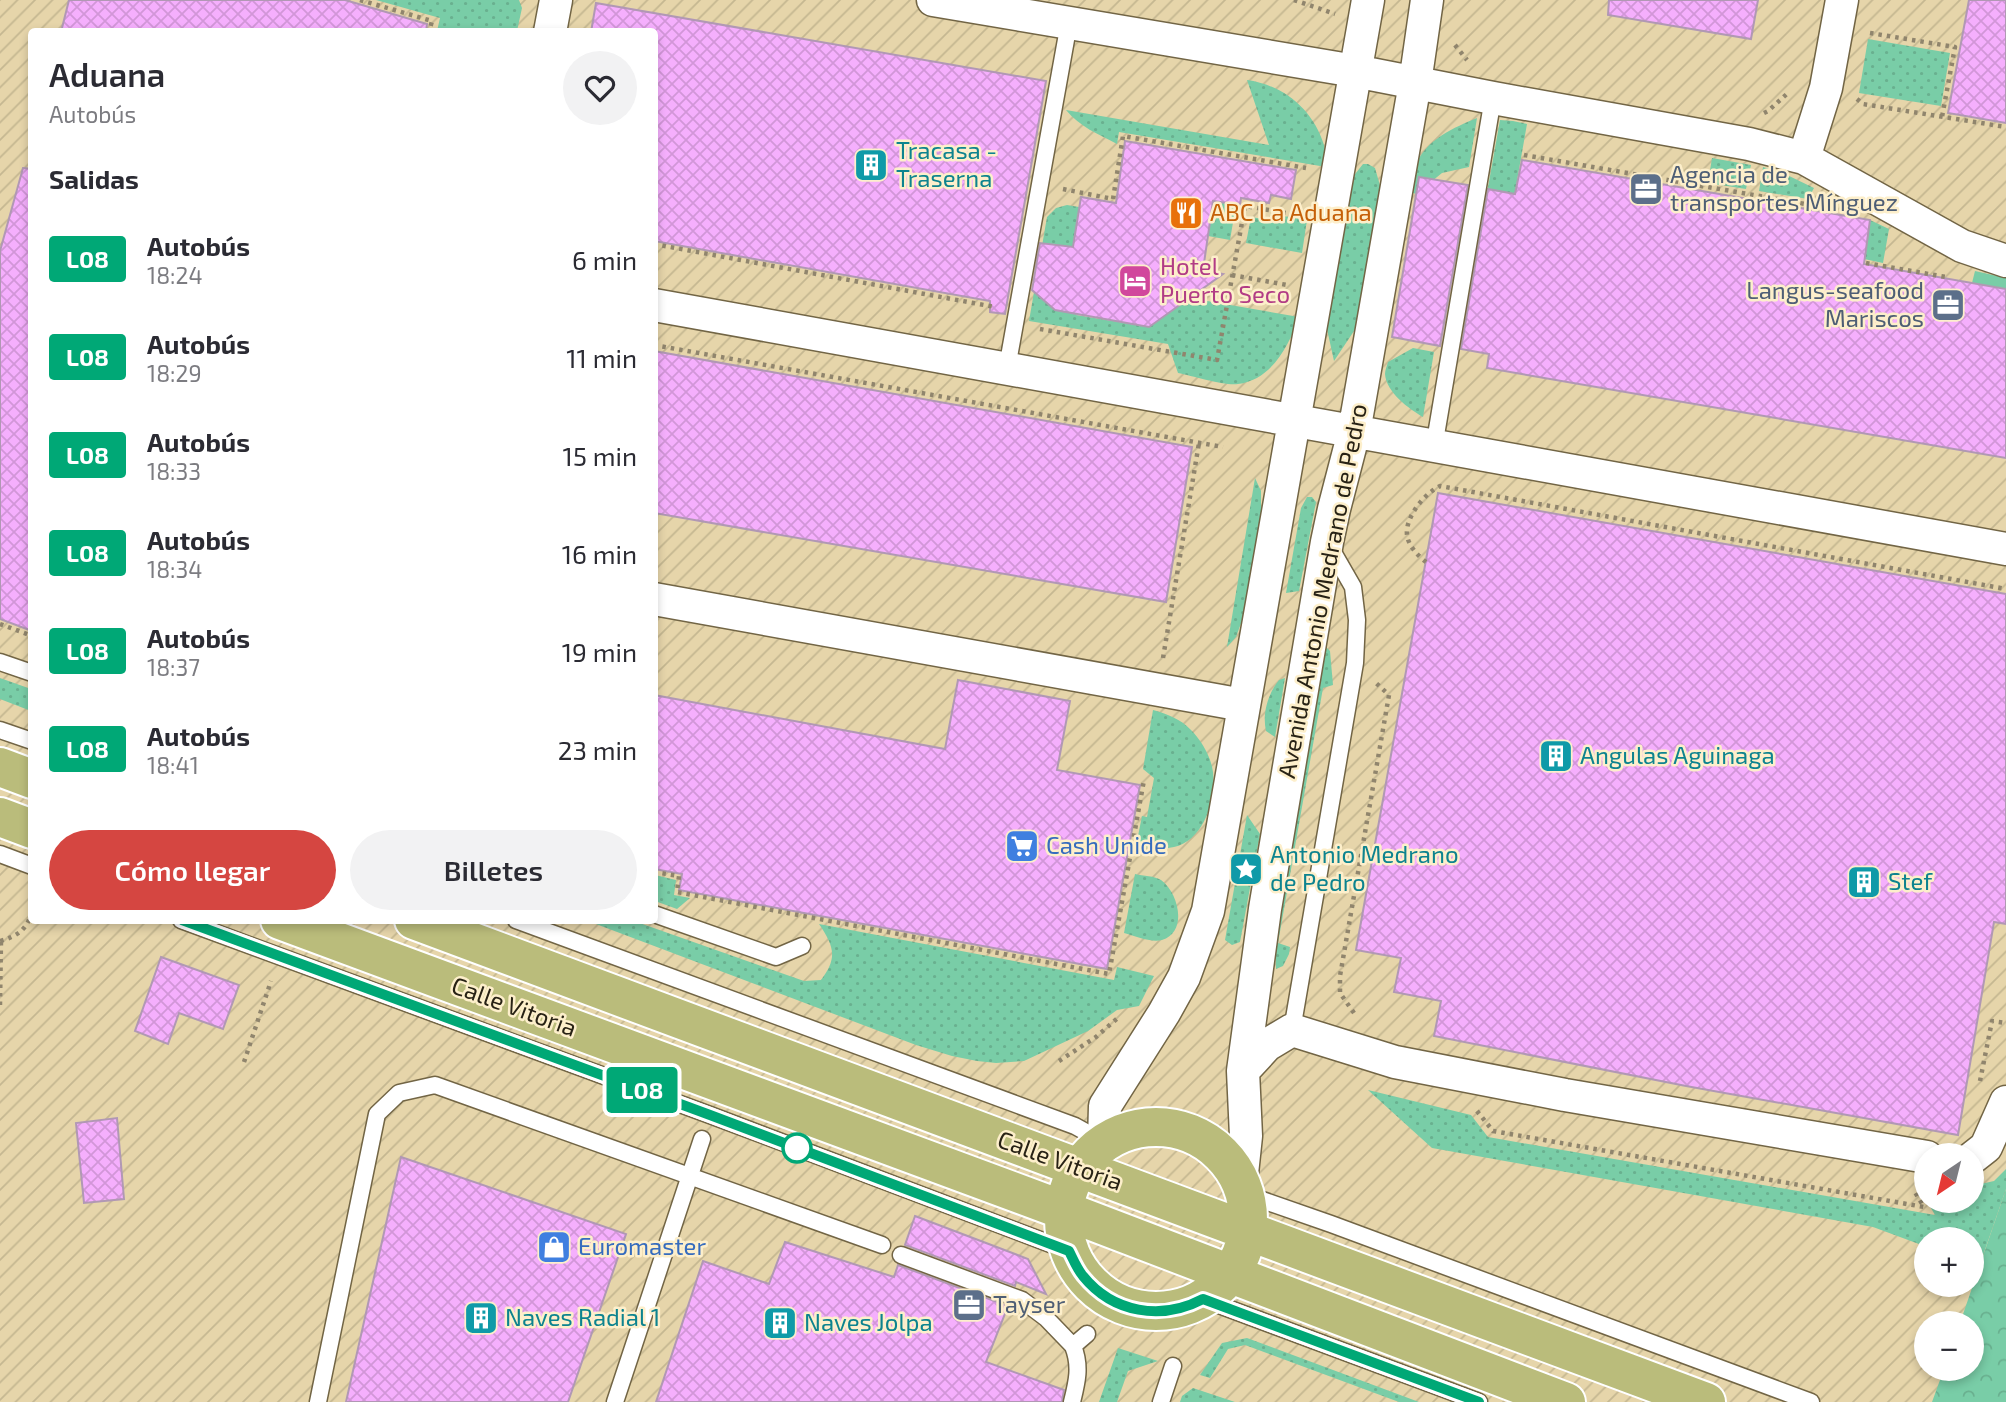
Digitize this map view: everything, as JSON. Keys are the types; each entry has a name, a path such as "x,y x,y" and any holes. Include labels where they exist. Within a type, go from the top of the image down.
{"highway":[{"path":"0,767 28,778"},
{"path":"0,817 28,828"},
{"name":"Calle Vitoria","path":"290,924 1063,1210 1217,1287"},
{"name":"Calle Vitoria","path":"426,924 1091,1155 1248,1231 1706,1402"},
{"path":"1150,1126 1173,1128 1196,1135 1220,1152 1233,1168 1243,1189 1248,1213 1248,1231 1242,1254 1217,1287 1179,1309 1161,1312 1131,1308 1114,1302 1098,1292 1081,1274 1069,1251 1063,1210 1069,1186 1091,1155 1125,1132 1150,1126"},
{"path":"1217,1287 1566,1402"}],"street":[{"path":"551,28 556,0"},
{"path":"933,0 1355,71 1493,99 1749,144 1804,158 1962,246 2006,261"},
{"name":"Avenida Antonio Medrano de Pedro","path":"1243,1189 1246,1136 1243,1071 1265,909 1327,542 1354,432 1427,0"},
{"path":"1804,158 1826,88 1842,0"},
{"path":"1091,1155 1105,1106 1184,977 1208,911 1355,71 1355,8"},
{"path":"658,306 2006,549"},
{"path":"658,600 1242,705"},
{"path":"1243,1071 1267,1045 1292,1030 1408,1065 1914,1168"},
{"path":"1984,1149 2006,1101"}],"lane":[{"path":"1007,368 1069,23"},
{"path":"1434,447 1493,99"},
{"path":"1292,1030 1354,663 1357,620 1353,587 1327,542"},
{"path":"0,662 28,672"},
{"path":"0,730 28,740"},
{"path":"0,854 28,864"},
{"path":"658,915 776,957 802,946"},
{"path":"192,924 1069,1251"},
{"path":"527,924 1075,1126 1091,1155"},
{"path":"318,1402 377,1114 399,1093 435,1085 882,1245"},
{"path":"614,1402 702,1139"},
{"path":"1243,1189 1811,1402"},
{"path":"901,1255 1022,1300 1046,1318 1073,1346 1077,1356 1079,1378 1072,1402"},
{"path":"1217,1287 1479,1402"},
{"path":"1073,1346 1087,1334"},
{"path":"1161,1402 1173,1366"}],"path":[{"path":"360,0 432,21 430,28"},
{"path":"1294,0 1355,8"},
{"path":"1866,36 1870,33 1955,47 1942,117"},
{"path":"1854,93 1855,98 1863,104 2006,127"},
{"path":"1040,185 1113,199 1123,136 1307,168"},
{"path":"1524,155 1826,207"},
{"path":"1015,325 1217,360 1245,206 1299,215"},
{"path":"658,245 1006,309"},
{"path":"1866,263 1915,271"},
{"path":"658,346 1223,447"},
{"path":"1158,690 1199,443"},
{"path":"1426,562 1413,549 1407,535 1411,517 1420,503 1430,491 1440,486 2006,589"},
{"path":"0,624 28,634"},
{"path":"1354,663 1389,695 1340,976 1340,993 1361,1019"},
{"path":"658,873 680,876 677,892 1109,974 1144,780"},
{"path":"0,1005 1,941 17,934 28,923"},
{"path":"244,1062 271,981"},
{"path":"1059,1061 1096,1037 1125,1012"},
{"path":"1469,1106 1475,1109 1493,1131 1914,1205"}],"shaded area":[{"path":"0,0 2006,0 2006,1402 0,1402"}],"green space":[{"path":"376,0 519,0 522,8 518,28 438,28 440,18"},
{"path":"1868,39 1950,53 1941,106 1859,93"},
{"path":"1247,80 1273,87 1304,110 1319,132 1324,145 1326,167 1119,132 1117,144 1083,126 1066,110 1269,145"},
{"path":"1477,118 1469,167 1442,173 1416,194 1410,192 1416,165 1426,148 1450,130"},
{"path":"1500,120 1527,124 1512,209 1485,204"},
{"path":"1712,158 1751,165 1746,189 1708,183"},
{"path":"1363,164 1375,168 1381,189 1356,328 1334,361 1325,320 1348,183"},
{"path":"1763,167 1814,188 1808,199 1759,191"},
{"path":"1213,201 1236,205 1230,240 1208,236"},
{"path":"1067,205 1079,207 1073,247 1059,246 1051,307 1060,310 1077,306 1076,315 1149,327 1190,298 1299,317 1278,360 1250,381 1225,384 1178,373 1168,344 1029,321 1047,217 1056,208"},
{"path":"1271,214 1307,220 1302,253 1246,243 1251,217 1269,220"},
{"path":"1870,220 1889,229 1883,263 1864,259"},
{"path":"1975,271 2006,278 2006,289 1972,283"},
{"path":"1413,348 1434,352 1423,417 1405,405 1386,381 1388,362"},
{"path":"1255,478 1261,491 1261,515 1244,615 1236,637 1227,647"},
{"path":"1307,497 1312,497 1316,502 1299,591 1286,593 1301,508"},
{"path":"1326,647 1330,651 1333,685 1323,688 1278,943 1290,947 1289,954 1283,966 1276,969 1275,943"},
{"path":"0,678 28,688 28,710 0,699"},
{"path":"1285,678 1275,737 1266,731 1265,711 1275,685"},
{"path":"1153,710 1174,717 1191,730 1205,750 1213,772 1210,806 1200,828 1184,843 1169,848 1136,846 1142,816 1147,817 1154,778 1143,769"},
{"path":"1247,815 1260,834 1240,942 1232,945 1225,940"},
{"path":"1135,874 1161,880 1176,903 1178,921 1175,929 1170,936 1162,940 1148,940 1124,933"},
{"path":"658,876 676,880 674,895 690,898 677,909 658,902"},
{"path":"596,924 642,924 804,981 821,980 832,958 831,946 819,924 1114,980 1117,967 1154,976 1139,1006 1117,1010 1088,1031 1024,1061 977,1061 916,1045"},
{"path":"1368,1090 1471,1115 1488,1137 1914,1213 1984,1213 1984,1183 1994,1181 2006,1169 2006,1189 1984,1253 1984,1227 1914,1227 1914,1242 1873,1227 1432,1148"},
{"path":"2006,1189 2006,1402 1932,1402 1940,1381 1984,1381 1984,1311 1964,1311 1969,1297 1984,1297 1984,1253"},
{"path":"1247,1338 1419,1402 1399,1402 1245,1345 1228,1349 1210,1378 1200,1375 1222,1343"},
{"path":"1118,1348 1158,1361 1128,1371 1117,1402 1099,1402"},
{"path":"1193,1388 1235,1402 1180,1402 1182,1396"}],"building":[{"path":"69,0 345,0 427,24 426,28 62,28"},
{"path":"1609,0 1758,0 1751,39 1608,15"},
{"path":"1969,0 2006,0 2006,123 1948,113"},
{"name":"Tracasa - Traserna","path":"596,3 1046,81 1005,314 990,312 990,301 658,242 658,28 592,28"},
{"path":"1125,141 1296,170 1291,199 1271,195 1269,203 1241,198 1240,205 1213,201 1203,270 1223,274 1149,327 1055,310 1032,290 1040,243 1073,247 1081,197 1116,203"},
{"path":"1522,160 1870,220 1864,264 2006,289 2006,458 1487,368 1489,354 1461,349 1488,189 1515,194"},
{"path":"23,168 28,169 28,630 0,619 0,251"},
{"path":"1419,177 1468,185 1440,346 1392,337"},
{"path":"658,352 1192,447 1166,602 658,514"},
{"path":"1438,493 2006,594 2006,924 1994,922 1958,1135 1686,1086 1434,1036 1441,1001 1394,992 1401,958 1356,950"},
{"path":"958,680 1070,701 1057,770 1140,785 1107,969 679,890 682,874 658,870 658,696 945,749"},
{"path":"161,957 239,985 223,1029 179,1013 168,1044 135,1031"},
{"path":"117,1118 124,1199 84,1203 76,1123"},
{"name":"Naves Radial 1","path":"401,1157 626,1234 568,1402 346,1402"},
{"path":"915,1216 1028,1259 1046,1294 1016,1282 1015,1286 905,1245"},
{"name":"Naves Jolpa","path":"785,1242 894,1277 898,1265 1008,1306 986,1362 1064,1390 1062,1402 656,1402 703,1261 769,1284"}],"bus line":[{"name":"L08","path":"193,924 1069,1251 1081,1274 1098,1292 1114,1302 1131,1308 1161,1312 1179,1309 1203,1299 1479,1402"}],"place":[{"name":"Tracasa - Traserna","path":"871,165"},
{"name":"Agencia de transportes Mínguez","path":"1646,189"},
{"name":"ABC La Aduana","path":"1186,213"},
{"name":"Hotel Puerto Seco","path":"1135,281"},
{"name":"Langus-seafood Mariscos","path":"1948,305"},
{"name":"Angulas Aguinaga","path":"1556,756"},
{"name":"Cash Unide","path":"1022,846"},
{"name":"Antonio Medrano de Pedro","path":"1246,869"},
{"name":"Stef","path":"1864,882"},
{"name":"Euromaster","path":"554,1247"},
{"name":"Tayser","path":"969,1305"},
{"name":"Naves Radial 1","path":"481,1318"},
{"name":"Naves Jolpa","path":"780,1323"}]}
